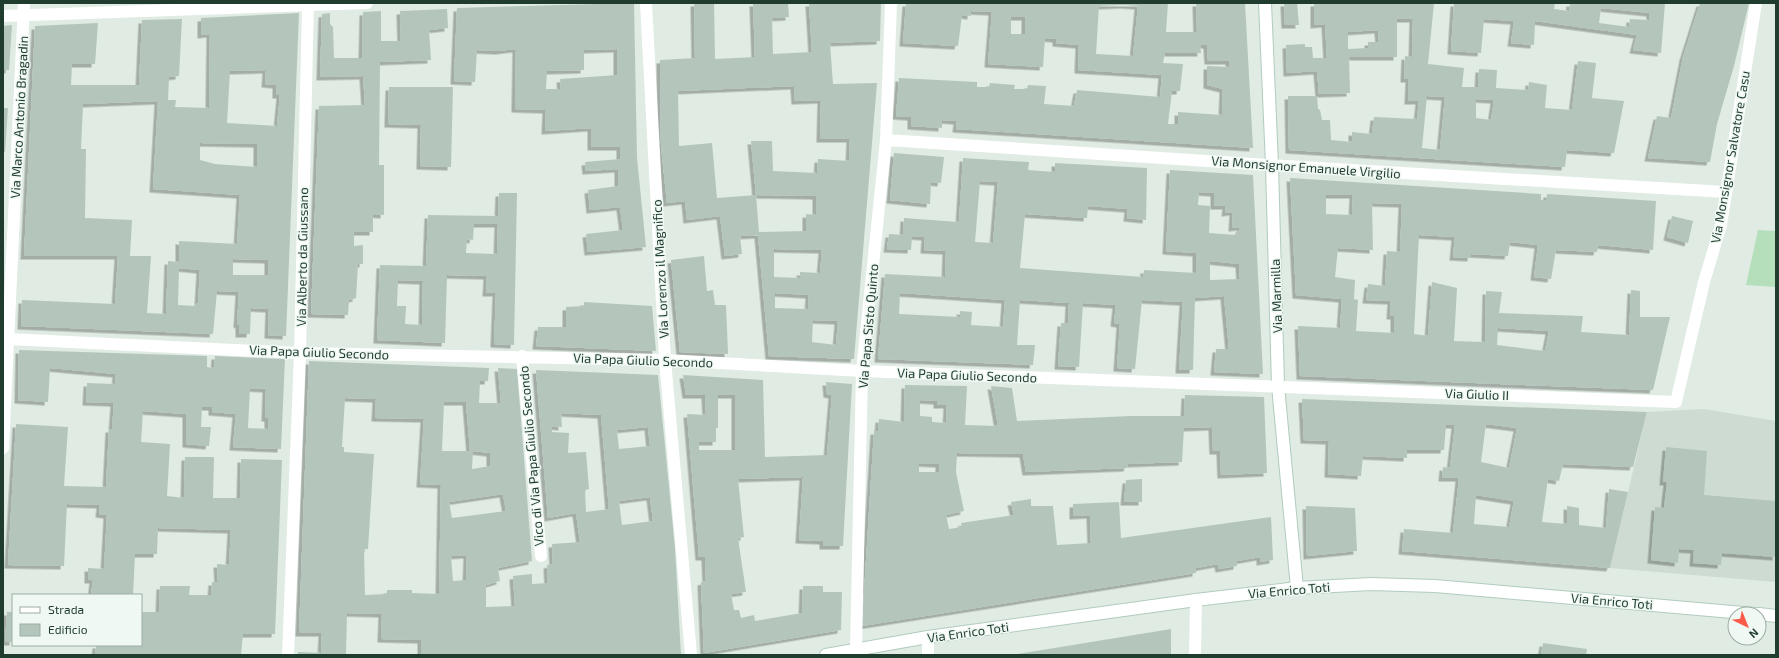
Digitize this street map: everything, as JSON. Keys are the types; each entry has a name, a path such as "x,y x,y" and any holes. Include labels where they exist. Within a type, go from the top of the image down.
{"street":[{"path":"3,16 23,9 367,3"},
{"name":"Via Lorenzo il Magnifico","path":"646,3 666,360 691,655"},
{"name":"Via Papa Sisto Quinto","path":"856,650 862,371 886,140 891,3"},
{"name":"Via Marmilla","path":"1265,3 1272,165 1278,386 1297,588"},
{"name":"Via Monsignor Salvatore Casu","path":"1676,402 1704,282 1721,226 1756,3"},
{"name":"Via Alberto da Giussano","path":"288,655 300,353 308,4"},
{"name":"Via Marco Antonio Bragadin","path":"3,448 23,9"},
{"name":"Via Monsignor Emanuele Virgilio","path":"886,140 1726,192"},
{"name":"Via Papa Giulio Secondo","path":"8,339 300,353 522,356 666,360 862,371 1278,386"},
{"name":"Vico di Via Papa Giulio Secondo","path":"522,356 540,556"},
{"name":"Via Giulio II","path":"1278,386 1676,402"},
{"name":"Via Enrico Toti","path":"826,655 928,637 1196,600 1297,588 1370,584 1435,586 1727,612"},
{"path":"1195,655 1196,600"},
{"path":"928,637 928,655"}],"shaded area":[{"path":"1704,409 1776,421 1776,582 1610,568 1647,412"}],"green space":[{"path":"1758,230 1776,231 1776,287 1746,285"}],"building":[{"path":"634,3 637,158 646,247 588,252 586,234 623,230 620,207 590,210 588,190 618,186 618,169 586,171 585,162 620,159 620,147 591,147 591,128 545,131 546,110 515,109 516,49 499,51 477,50 475,82 454,81 457,8","holes":["617,49 617,75 560,79 561,89 546,89 547,71 584,70 584,50"]},
{"path":"694,3 714,3 715,59 755,57 753,3 788,3 789,17 772,18 773,54 812,52 809,3 881,3 880,41 830,43 833,84 877,83 854,359 769,356 758,235 740,236 742,254 725,256 720,216 687,220 685,201 667,203 661,146 660,60 695,58","holes":["794,86 795,101 821,100 820,139 850,139 849,161 818,159 817,173 773,171 772,141 751,141 756,195 717,198 712,143 679,146 678,91","756,195 816,196 816,215 806,214 806,231 759,232","774,249 822,250 820,273 800,272 800,278 774,277","775,293 809,295 808,309 775,308","813,320 838,321 836,345 812,342"]},
{"path":"906,3 1168,3 1166,32 1197,32 1196,3 1245,3 1253,148 956,129 957,121 942,120 942,128 911,126 911,117 896,116 899,78 977,82 977,87 989,87 990,83 1015,85 1014,89 1027,89 1028,85 1046,86 1044,104 1074,106 1077,90 1160,97 1162,75 1078,70 1079,45 1056,43 1056,39 1045,38 1043,67 988,64 992,12 971,11 971,16 962,15 958,46 903,43","holes":["1099,6 1138,6 1133,56 1096,54","1011,17 1025,17 1025,34 1011,34","1200,45 1207,45 1208,61 1229,61 1229,67 1207,66 1207,85 1223,89 1222,115 1178,112 1178,124 1168,124 1172,91 1180,91 1183,64 1163,63 1165,53 1201,53"]},
{"path":"1284,3 1297,3 1299,25 1285,25"},
{"path":"1314,3 1434,3 1428,64 1464,68 1462,87 1478,87 1479,69 1497,70 1496,88 1528,90 1529,82 1547,85 1545,108 1572,110 1578,61 1596,63 1592,98 1624,101 1614,153 1567,150 1565,167 1289,150 1288,96 1317,96 1318,109 1320,110 1322,120 1330,120 1331,140 1352,142 1352,132 1372,134 1374,117 1417,119 1419,101 1408,101 1409,79 1404,79 1405,56 1412,57 1413,19 1397,19 1397,57 1349,57 1350,93 1319,94 1317,71 1287,73 1286,45 1305,44 1305,47 1312,47 1313,58 1327,58 1325,24 1314,25","holes":["1378,30 1379,42 1368,42 1368,48 1348,49 1348,32","1427,96 1445,97 1440,150 1422,148","1476,99 1494,100 1491,120 1476,118"]},
{"path":"1454,3 1555,3 1554,9 1569,11 1570,3 1665,3 1661,53 1633,50 1637,35 1535,21 1534,45 1511,43 1514,21 1484,19 1481,53 1451,51","holes":["1601,8 1650,13 1649,20 1630,19 1629,27 1599,23"]},
{"path":"1700,3 1749,3 1734,66 1717,124 1710,162 1648,158 1657,116 1671,118 1683,57"},
{"path":"447,9 448,28 429,30 431,60 380,62 379,165 384,165 384,215 373,214 373,232 354,232 354,246 363,245 363,264 358,264 356,298 349,300 348,315 311,314 319,106 365,105 363,76 320,77 322,14 330,13 330,24 333,27 334,58 362,58 363,12 381,11 381,41 401,41 400,11"},
{"path":"299,13 286,336 268,335 269,309 251,308 250,334 239,334 239,324 237,325 239,292 217,291 213,334 21,326 22,300 115,304 118,256 24,256 35,26 98,23 95,64 72,64 71,85 139,85 142,20 182,19 179,76 169,77 168,100 176,100 175,107 209,108 210,34 201,35 201,18","holes":["266,70 265,84 276,85 276,95 280,95 277,126 227,123 230,71","158,101 153,189 240,195 237,244 179,241 179,262 168,261 166,314 147,313 151,256 130,256 132,220 85,218 86,149 81,149 83,104","200,143 257,144 257,167 215,164 200,160","233,259 268,260 268,275 233,275","179,268 200,270 198,303 194,306 178,305"]},
{"path":"12,25 9,70 3,70 3,26"},
{"path":"389,87 453,87 451,167 420,166 421,125 388,124"},
{"path":"3,108 8,108 5,152 3,152"},
{"path":"894,153 944,157 941,183 931,182 930,204 890,200"},
{"path":"963,158 1029,162 1028,170 1055,172 1055,163 1147,168 1146,220 1127,218 1128,209 1088,206 1087,218 1025,214 1020,268 1143,277 1144,270 1196,273 1196,253 1166,251 1170,170 1253,175 1263,374 1214,372 1216,349 1229,349 1224,296 1195,298 1193,370 1179,370 1183,302 1142,300 1135,369 1117,368 1120,324 1114,323 1116,305 1083,303 1079,367 1058,366 1061,323 1068,323 1069,303 1020,300 1017,345 1035,345 1033,365 878,359 885,274 945,277 946,251 924,250 925,237 912,236 911,250 887,249 889,234 903,235 904,218 959,222","holes":["980,181 998,182 993,243 975,242","1199,192 1214,193 1214,206 1226,206 1225,213 1233,212 1232,228 1241,227 1236,235 1209,233 1210,206 1198,205","1210,261 1239,264 1240,279 1210,280","900,293 1005,300 1003,327 971,325 972,312 960,311 960,317 899,314"]},
{"path":"1290,178 1541,194 1541,200 1546,200 1547,194 1656,201 1653,250 1598,245 1597,252 1556,250 1551,279 1534,277 1538,245 1510,242 1508,256 1471,254 1471,258 1453,257 1455,237 1419,235 1414,334 1428,336 1432,282 1457,288 1454,341 1485,342 1486,291 1502,292 1499,313 1583,316 1581,332 1629,335 1631,290 1640,291 1640,317 1670,317 1653,390 1300,376 1298,326 1340,328 1342,299 1296,295","holes":["1326,195 1353,195 1352,215 1326,214","1372,203 1402,204 1400,252 1387,251 1385,286 1368,284 1366,300 1391,301 1390,316 1394,316 1394,333 1356,331 1358,300 1354,299 1355,280 1335,277 1338,248 1373,250","1498,328 1549,331 1545,351 1497,345"]},
{"path":"499,193 517,193 514,345 494,344 496,293 486,293 487,276 447,275 445,343 377,340 380,265 426,266 428,215 498,216","holes":["474,224 498,224 497,254 466,253 467,239 473,240","398,280 423,281 422,325 405,324 406,306 397,306"]},
{"path":"1672,216 1693,221 1688,243 1667,237"},
{"path":"704,256 707,291 713,290 715,305 726,305 728,354 680,352 671,260"},
{"path":"584,302 652,306 656,351 536,346 538,327 566,327 566,307 584,306"},
{"path":"19,350 207,356 207,367 214,368 215,356 285,359 281,449 233,447 236,414 212,412 212,407 202,407 201,427 211,427 209,446 186,444 186,414 143,411 141,442 170,444 167,496 184,498 185,457 214,457 213,498 240,498 241,459 282,460 275,634 243,634 241,655 95,655 96,646 142,646 142,612 159,612 160,586 190,586 189,595 211,595 212,582 218,582 217,564 229,565 231,530 158,528 157,554 135,554 133,594 91,594 93,580 88,580 88,568 104,569 107,515 99,514 100,505 67,504 64,566 8,565 16,424 68,427 64,486 106,487 109,429 112,429 114,403 86,402 87,383 115,384 116,374 50,368 48,402 18,400","holes":["250,388 266,389 265,418 268,418 268,429 248,428"]},
{"path":"309,361 489,368 488,381 480,381 479,403 501,403 498,368 517,369 532,561 498,568 500,581 486,585 486,607 515,606 513,576 532,574 532,584 548,583 547,565 553,564 552,544 580,542 576,513 548,518 536,370 658,375 675,548 681,655 421,655 421,640 381,639 382,614 347,613 346,655 298,655 298,652 321,653 322,633 299,633","holes":["345,398 376,399 375,418 424,419 420,484 441,485 439,594 412,593 412,590 387,590 387,594 365,595 364,549 368,549 374,454 344,452 344,447 342,447","444,402 466,402 470,451 442,451","561,413 601,415 609,509 586,512 585,490 589,489 586,452 568,453 569,433 552,432 552,426 562,427","648,427 650,446 619,449 617,430","473,451 490,453 490,466 472,469","503,494 506,511 452,518 449,502","650,497 653,521 622,525 619,501","467,555 466,580 453,581 451,556"]},
{"path":"683,375 763,380 765,457 827,455 832,395 827,394 826,382 852,384 843,546 823,546 823,541 799,540 803,477 738,479 744,537 738,538 746,592 731,594 734,610 739,610 741,618 754,615 755,621 802,613 803,586 823,586 823,592 842,592 841,630 704,653 701,582 706,581 705,557 699,557 687,414 706,415 705,395 686,395","holes":["718,395 735,395 735,450 699,450 699,442 716,442 716,428 718,428"]},
{"path":"905,385 967,386 965,425 998,426 991,386 1012,388 1017,421 1131,416 1184,416 1185,395 1264,397 1267,473 1221,475 1220,451 1213,451 1212,427 1184,428 1182,462 1128,464 1127,468 1026,472 1023,454 957,453 956,472 964,511 946,515 949,529 962,527 961,523 1014,515 1011,502 1031,499 1031,506 1053,506 1057,545 1091,543 1090,515 1073,516 1073,504 1119,502 1121,538 1271,517 1273,560 1260,562 1260,557 1237,561 1237,566 1219,569 1218,564 1196,568 1196,573 862,626 874,431 878,431 879,419 904,422","holes":["920,400 937,401 937,405 947,405 946,423 932,422 932,417 920,416","919,463 939,464 939,472 919,472"]},
{"path":"1302,399 1647,412 1633,467 1563,464 1559,481 1548,479 1542,522 1567,524 1567,506 1579,508 1579,525 1606,528 1609,489 1628,492 1610,568 1402,551 1404,529 1453,533 1459,478 1442,478 1443,467 1450,468 1455,425 1446,425 1444,450 1407,450 1407,458 1363,456 1361,476 1328,474 1329,441 1304,440","holes":["1486,424 1517,428 1509,468 1481,462","1476,495 1514,501 1509,527 1474,524"]},
{"path":"1666,447 1707,451 1704,495 1776,501 1776,557 1722,553 1721,565 1693,563 1694,550 1679,549 1678,563 1651,560 1655,507 1664,508 1667,482 1663,482"},
{"path":"1142,479 1142,502 1124,502 1126,480"},
{"path":"1306,506 1355,508 1357,551 1307,556"},
{"path":"7,612 12,612 12,642 5,642"},
{"path":"1171,629 1171,655 1151,655 1151,653 1132,655 1012,655"},
{"path":"1543,643 1587,649 1586,655 1541,655"}]}
